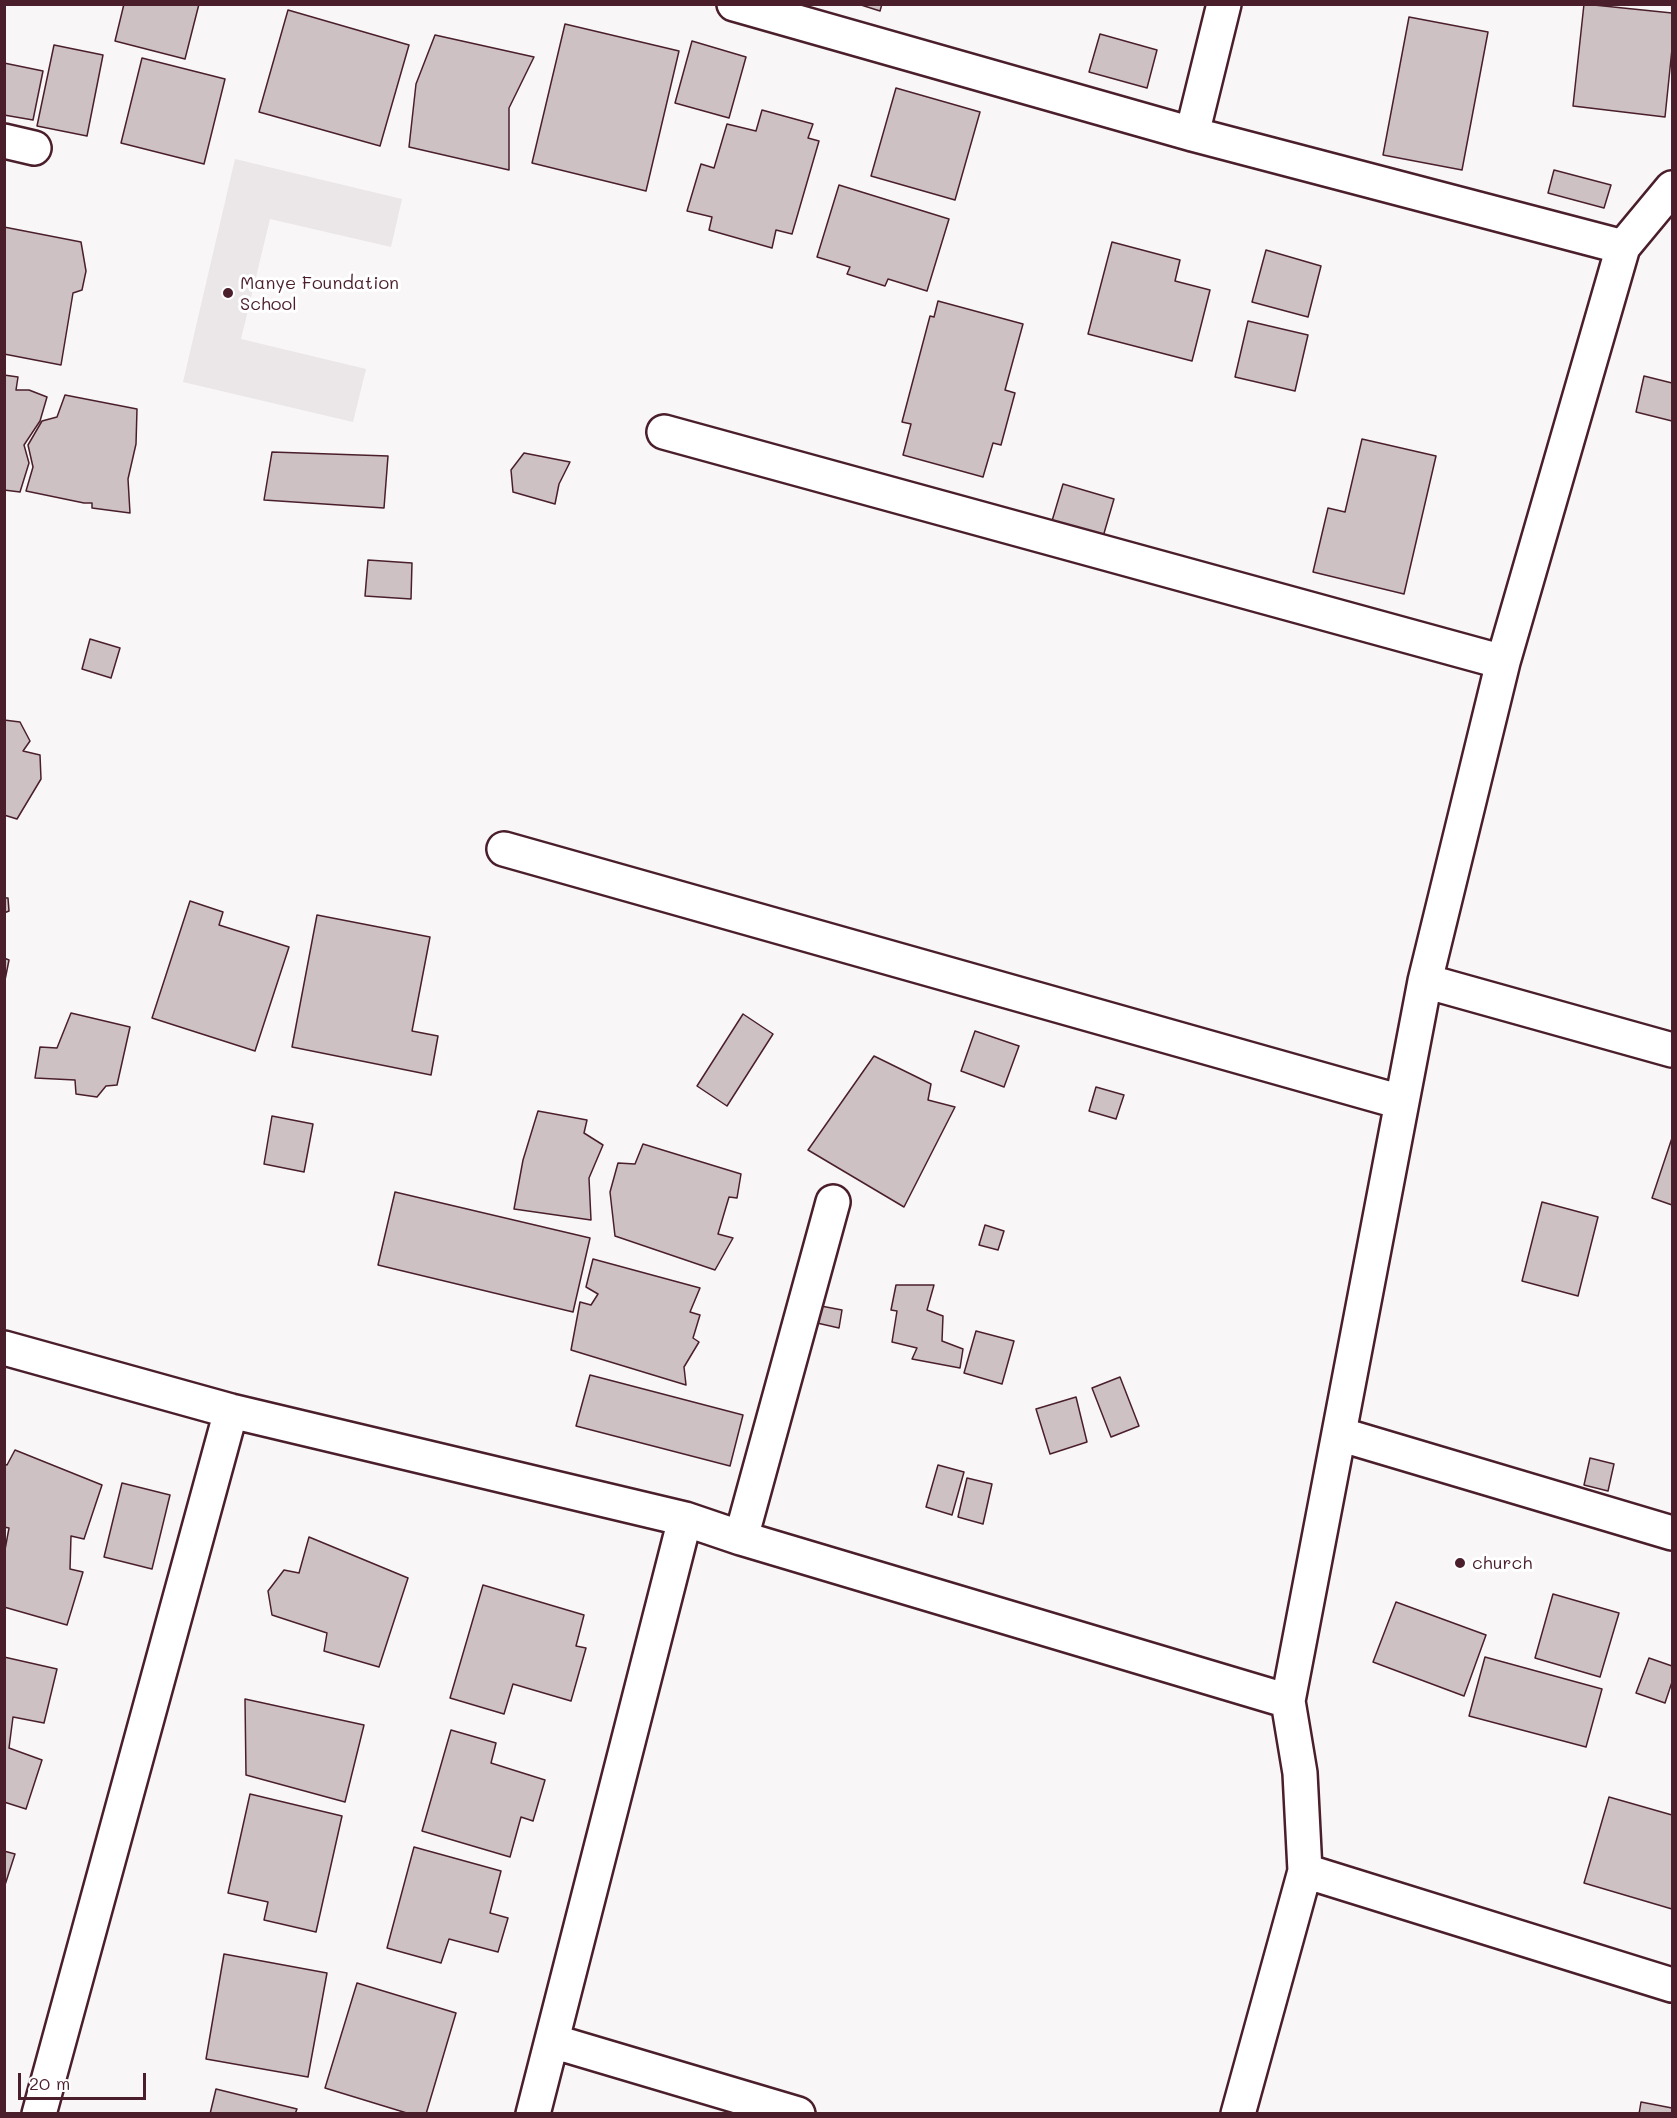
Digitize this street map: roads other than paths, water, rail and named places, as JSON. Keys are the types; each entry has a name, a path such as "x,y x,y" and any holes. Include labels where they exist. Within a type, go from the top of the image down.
{"street":[{"path":"734,4 1192,134 1623,247"},
{"path":"1192,134 1224,4"},
{"path":"1238,2114 1305,1871 1300,1773 1288,1701 1425,981 1503,662 1623,247 1672,188"},
{"path":"664,432 1503,662"},
{"path":"504,849 1401,1102"},
{"path":"1425,981 1672,1050"},
{"path":"741,1538 832,1202"},
{"path":"4,1348 231,1411 685,1519 741,1538 1288,1701"},
{"path":"39,2114 231,1411"},
{"path":"1339,1434 1672,1533"},
{"path":"533,2114 685,1519"},
{"path":"1305,1871 1672,1985"},
{"path":"552,2041 798,2114"}],"place":[{"name":"Manye Foundation School","path":"228,293"},
{"name":"church","path":"1460,1563"}]}
